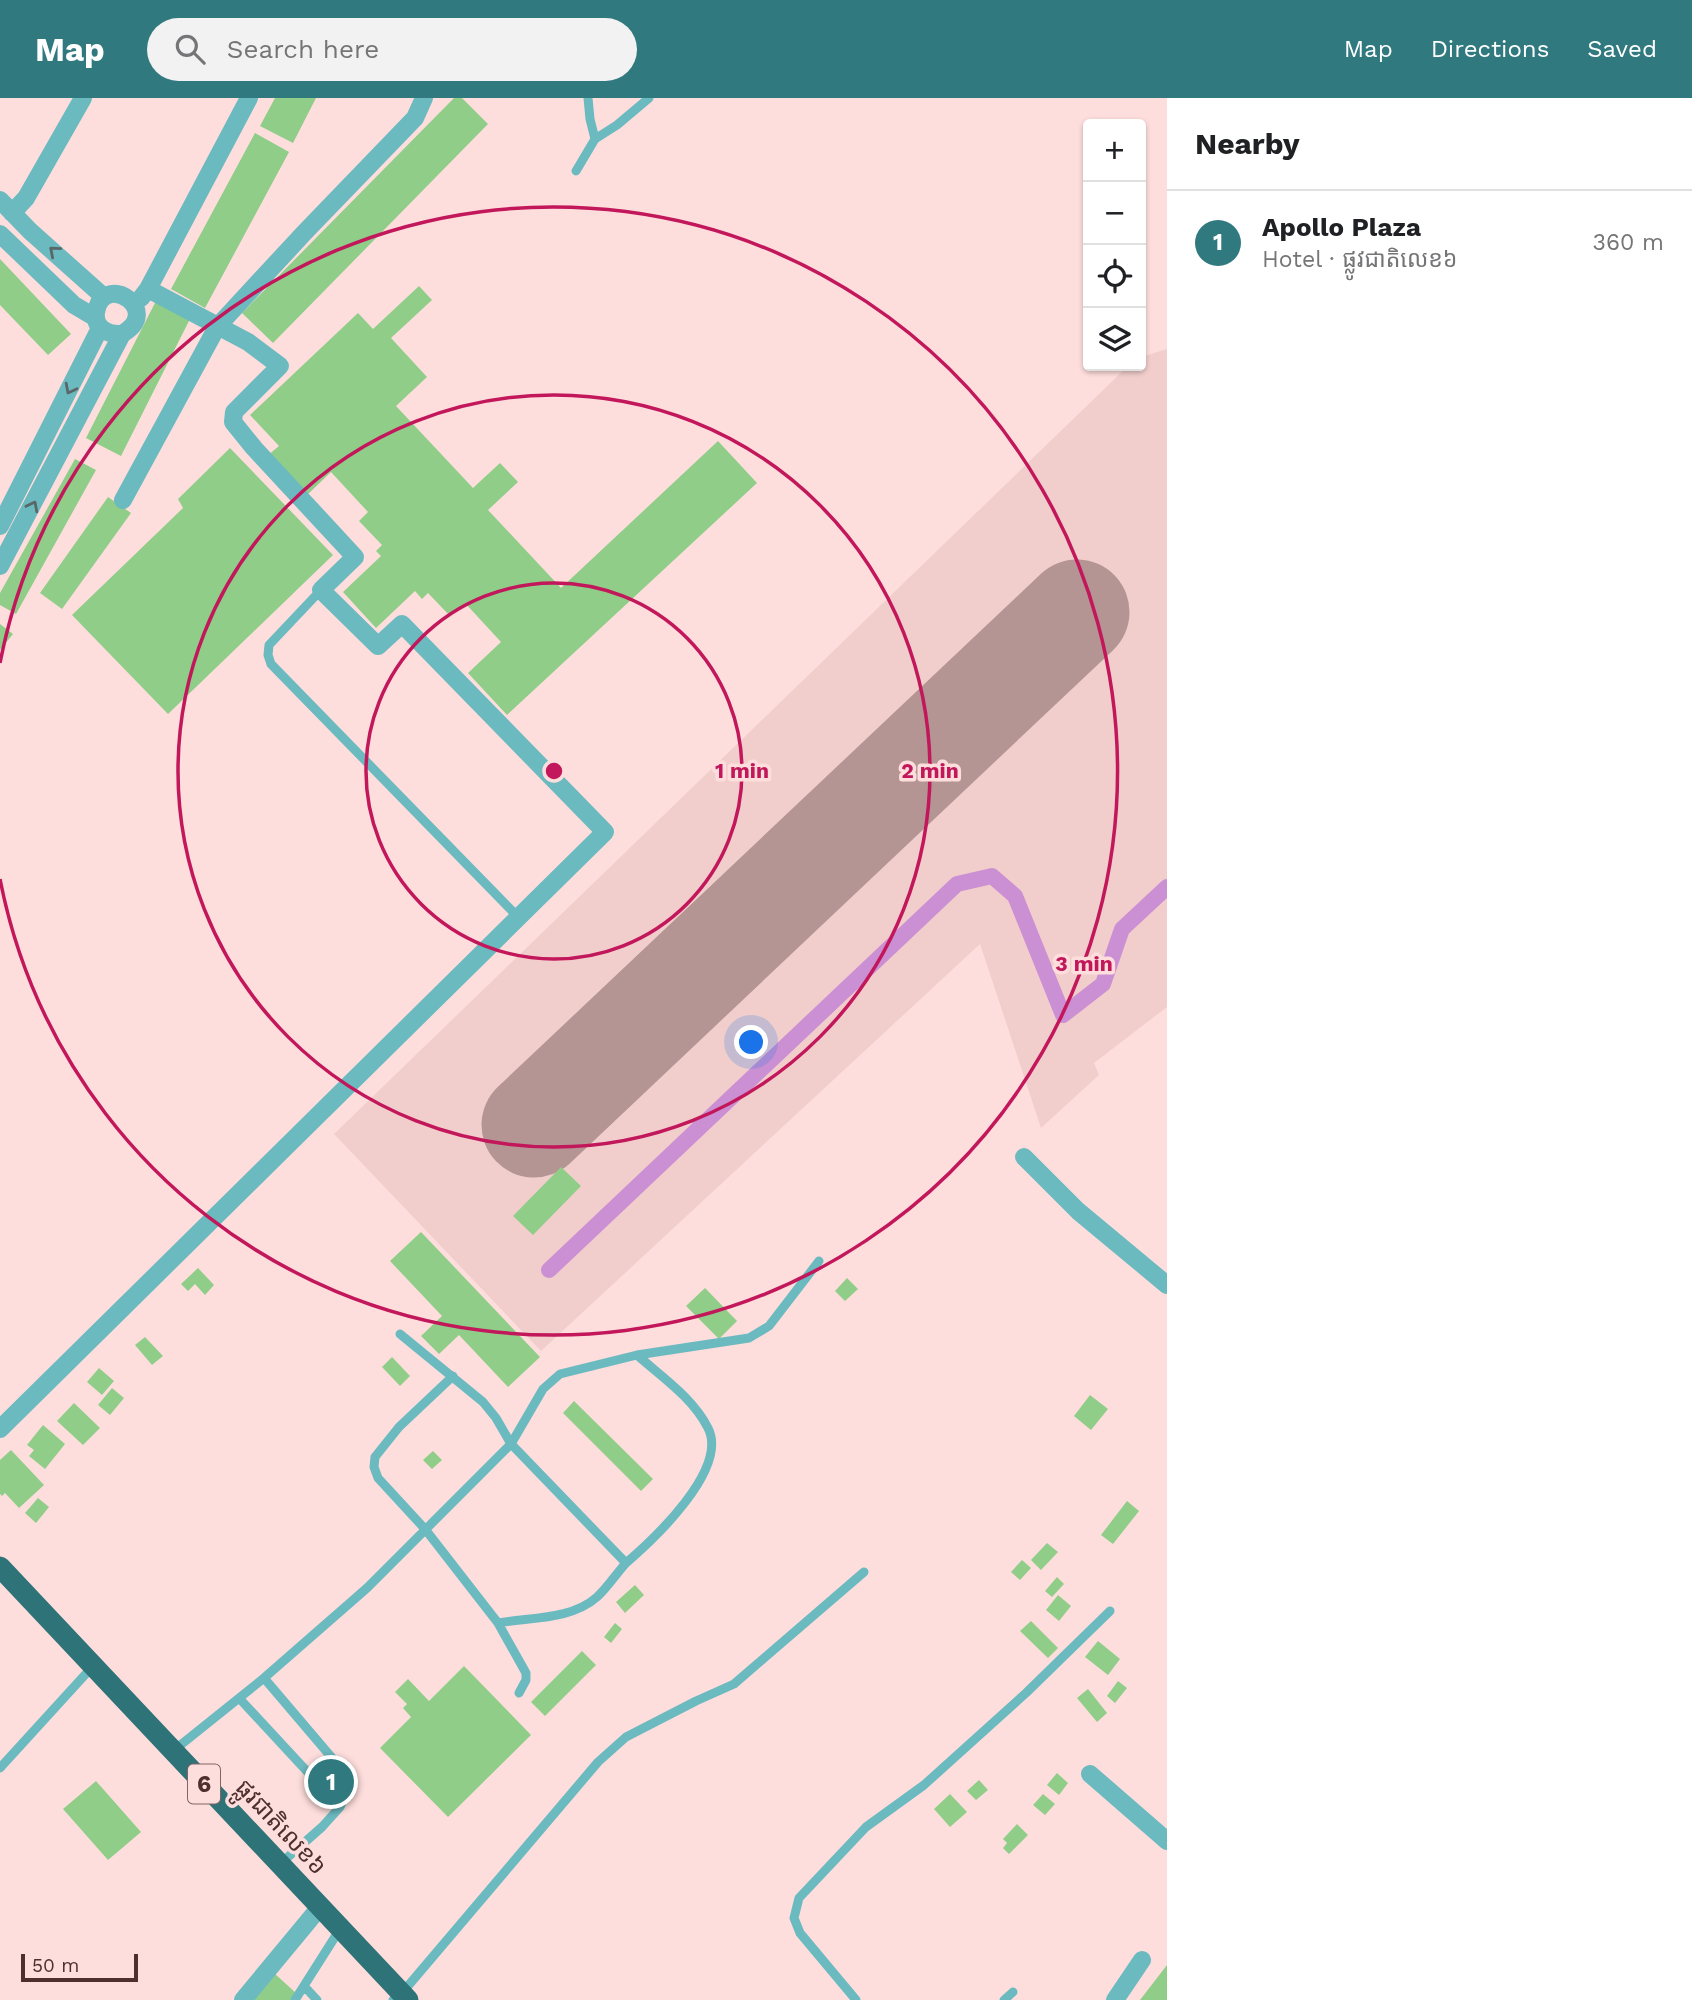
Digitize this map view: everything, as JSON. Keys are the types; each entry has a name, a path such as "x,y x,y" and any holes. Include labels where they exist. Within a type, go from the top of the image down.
{"highway":[{"name":"ផ្លូវជាតិលេខ៦","path":"0,1567 280,1864 401,1998"}],"street":[{"path":"83,98 26,198 6,206 104,297"},
{"path":"135,305 148,289 249,98"},
{"path":"123,500 217,327 415,118 424,98"},
{"path":"0,234 74,305 98,323 111,335 130,330 136,322 137,313 135,305 121,294 104,297 97,306 98,323 0,526"},
{"path":"0,1429 605,832 402,625 378,646 321,590 355,557 233,422 234,412 280,366 248,342 148,289"},
{"path":"0,566 15,542 122,334"},
{"path":"1024,1157 1078,1211 1167,1285"},
{"path":"1090,1774 1167,1841"},
{"path":"243,2000 320,1907"},
{"path":"1115,2000 1142,1960"}],"lane":[{"path":"588,98 595,139"},
{"path":"576,171 595,139 617,125 649,98"},
{"path":"321,590 269,645 271,664 519,918"},
{"path":"173,1751 264,1678 367,1588 511,1444 542,1389 560,1374 637,1355 749,1338 769,1326 819,1261"},
{"path":"400,1334 483,1402 511,1444 625,1563"},
{"path":"498,1623 561,1615 597,1597 625,1563 644,1548 706,1473 712,1451 710,1430 694,1407 637,1355"},
{"path":"453,1376 399,1427 375,1457 373,1467 378,1478 425,1529 498,1623 526,1673 526,1680 519,1693"},
{"path":"401,1998 598,1762 626,1737 734,1684 864,1572"},
{"path":"856,2000 800,1933 794,1917 799,1899 866,1827 924,1785 1026,1693 1110,1611"},
{"path":"0,1768 93,1666"},
{"path":"264,1678 344,1772 348,1788 340,1807 322,1827 280,1864"},
{"path":"239,1698 340,1807"},
{"path":"295,2000 340,1929"},
{"path":"304,1986 317,2000"},
{"path":"1004,2000 1013,1992"}],"shaded area":[{"path":"1167,349 1167,1007 1094,1063 1099,1075 1041,1128 980,944 541,1351 334,1134 1123,371 1146,371 1146,355"}],"building":[{"path":"275,98 316,98 293,143 260,126"},
{"path":"454,98 462,98 488,124 273,343 242,313"},
{"path":"255,133 289,152 205,308 171,289"},
{"path":"0,259 71,334 48,355 0,305"},
{"path":"419,286 432,300 391,338 427,377 396,406 473,488 500,463 518,482 488,510 561,588 718,441 757,483 507,715 468,673 501,642 465,603 450,616 428,593 422,599 415,591 376,628 343,592 381,556 376,551 382,545 359,521 368,512 331,472 306,496 267,456 279,446 250,415 358,313 373,329"},
{"path":"156,301 190,319 121,456 86,438"},
{"path":"230,448 333,555 168,714 72,615 183,508 178,499"},
{"path":"75,459 96,470 16,614 0,605 0,593"},
{"path":"108,497 131,513 62,609 40,593"},
{"path":"0,624 13,634 0,650"},
{"path":"561,1167 581,1186 533,1235 513,1216"},
{"path":"421,1232 540,1357 508,1387 459,1335 439,1354 421,1336 442,1316 390,1261"},
{"path":"198,1268 214,1285 205,1295 195,1284 188,1291 181,1284"},
{"path":"847,1278 858,1289 845,1301 835,1291"},
{"path":"705,1288 737,1321 719,1339 686,1306"},
{"path":"145,1337 163,1356 152,1365 135,1345"},
{"path":"392,1357 410,1376 400,1386 382,1367"},
{"path":"99,1368 114,1381 102,1395 87,1382"},
{"path":"112,1388 124,1398 110,1415 98,1405"},
{"path":"1090,1395 1108,1409 1091,1430 1074,1416"},
{"path":"574,1401 653,1479 641,1491 563,1413"},
{"path":"74,1403 100,1428 83,1445 57,1421"},
{"path":"43,1425 65,1444 45,1469 29,1456 34,1450 27,1445"},
{"path":"11,1450 44,1485 19,1508 5,1493 2,1496 0,1494 0,1460"},
{"path":"433,1451 442,1460 432,1469 423,1460"},
{"path":"38,1498 49,1507 36,1523 25,1513"},
{"path":"1127,1501 1139,1511 1113,1544 1101,1535"},
{"path":"1047,1543 1058,1552 1041,1570 1031,1560"},
{"path":"1022,1560 1031,1568 1020,1580 1011,1572"},
{"path":"1057,1577 1064,1584 1052,1597 1045,1591"},
{"path":"635,1585 644,1595 625,1613 616,1602"},
{"path":"1058,1595 1071,1606 1059,1621 1046,1610"},
{"path":"1031,1621 1058,1648 1048,1658 1020,1631"},
{"path":"615,1623 622,1629 611,1643 604,1637"},
{"path":"1098,1641 1120,1659 1108,1675 1085,1657"},
{"path":"582,1651 596,1665 545,1716 531,1702"},
{"path":"464,1666 531,1735 448,1817 380,1748 411,1717 403,1708 407,1704 395,1692 408,1679 429,1701"},
{"path":"1118,1681 1127,1688 1115,1703 1107,1696"},
{"path":"1088,1689 1107,1713 1097,1722 1077,1698"},
{"path":"1057,1773 1068,1783 1059,1795 1047,1785"},
{"path":"979,1780 988,1790 976,1800 967,1791"},
{"path":"96,1781 141,1832 108,1860 63,1809"},
{"path":"950,1794 967,1812 950,1827 934,1809"},
{"path":"1043,1794 1055,1804 1045,1815 1033,1805"},
{"path":"1017,1824 1028,1835 1009,1854 1003,1848 1007,1843 1003,1839"},
{"path":"1167,1965 1167,2000 1140,2000"},
{"path":"274,1973 297,1994 292,2000 250,2000"}],"waterway":[{"path":"549,1270 957,884 992,876 1015,896 1063,1015 1103,984 1122,929 1167,887"}],"runway":[{"path":"534,1125 1077,612"}],"place":[{"name":"Apollo Plaza","path":"331,1782"}]}
